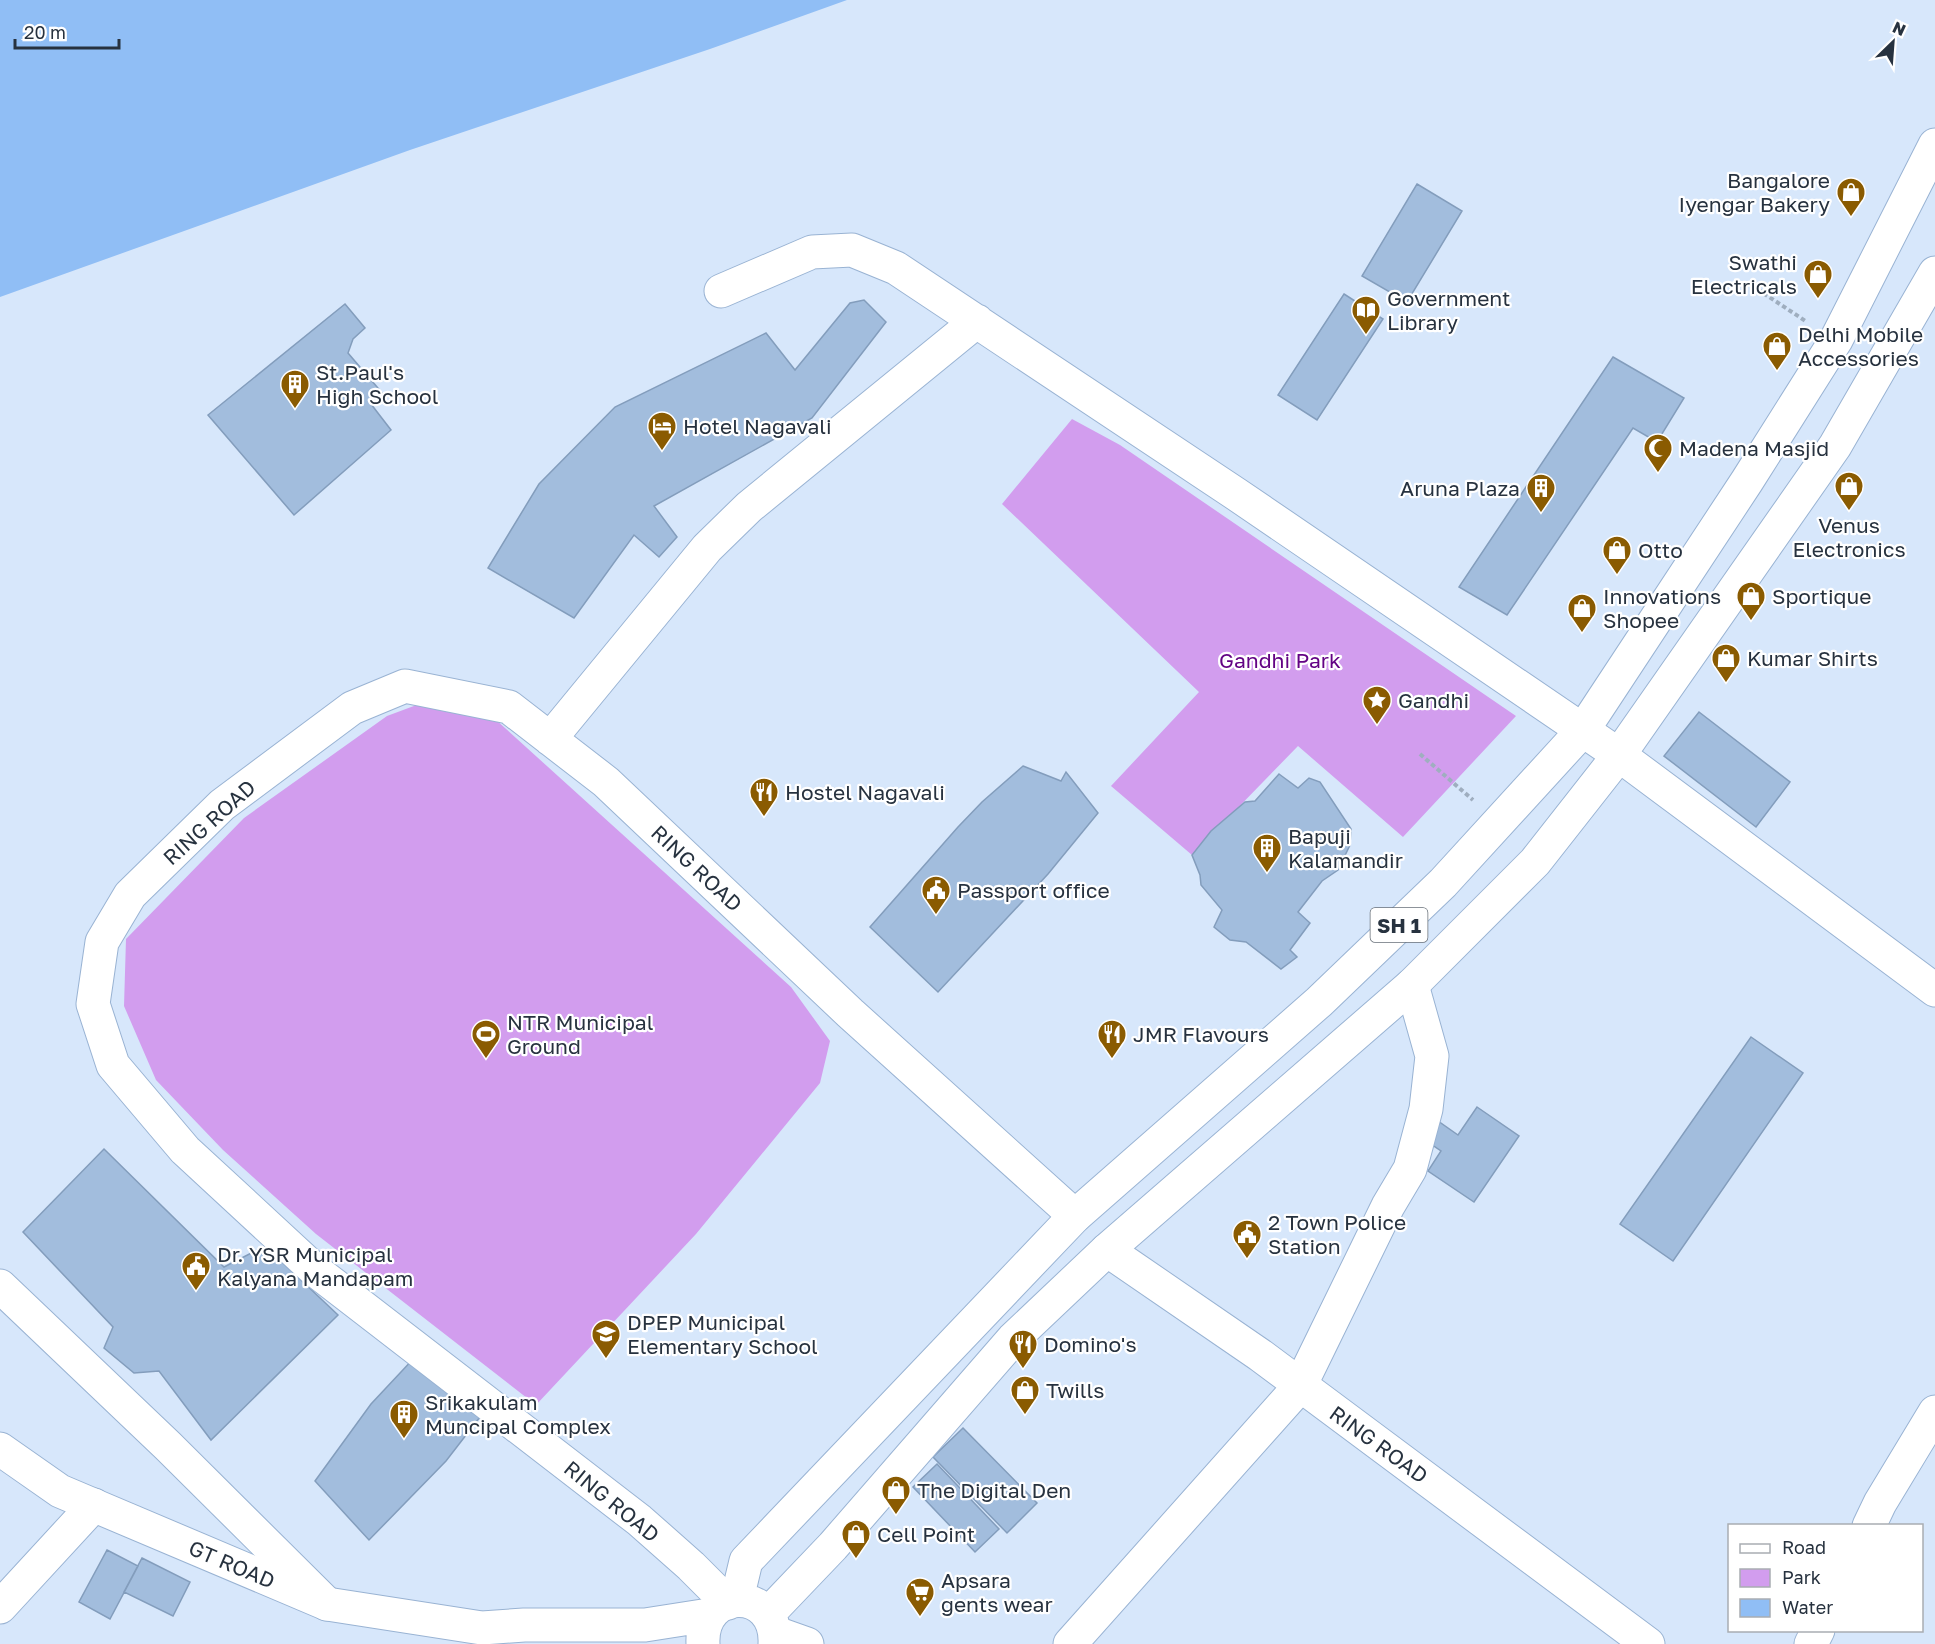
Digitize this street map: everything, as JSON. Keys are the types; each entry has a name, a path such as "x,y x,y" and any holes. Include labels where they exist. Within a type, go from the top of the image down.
{"street":[{"name":"SH 1","path":"713,1625 746,1561 1076,1216 1319,1002 1443,883 1583,730 1747,481 1836,340 1935,145"},
{"path":"721,291 812,252 852,250 896,268 1236,494 1583,730 1935,990"},
{"name":"SH 1","path":"773,1630 833,1546 1013,1339 1107,1250 1412,985 1535,862 1619,756 1835,446 1935,273"},
{"path":"550,740 707,548 749,507 977,321"},
{"name":"RING ROAD","path":"713,1625 691,1566 639,1520 316,1271 185,1150 113,1065 93,1004 102,942 130,895 222,805 352,708 405,686 509,707 606,782 850,1013 1076,1216"},
{"path":"1070,1644 1300,1386 1388,1206 1410,1169 1426,1109 1432,1056 1412,985"},
{"name":"RING ROAD","path":"1107,1250 1260,1355 1648,1644"},
{"path":"0,1286 168,1446 327,1604"},
{"path":"1870,1524 1880,1503 1935,1412"},
{"name":"GT ROAD","path":"0,1449 60,1491 327,1604 482,1628 524,1625 713,1625"},
{"path":"0,1607 94,1505"},
{"path":"713,1625 758,1606 773,1630 807,1644"},
{"name":"GT ROAD","path":"482,1628 511,1644"}],"path":[{"path":"1751,285 1836,340"},
{"path":"1420,754 1498,822"}],"green space":[{"name":"Gandhi Park","path":"1072,419 1120,445 1516,716 1403,837 1298,746 1192,855 1111,786 1199,692 1002,504"},
{"name":"NTR Municipal Ground","path":"430,700 495,719 791,987 830,1041 820,1083 696,1234 536,1405 316,1234 223,1150 156,1080 124,1006 126,939 244,818 387,716"}],"water":[{"path":"0,0 847,0 710,49 410,150 0,297"}],"building":[{"path":"1417,184 1462,211 1407,302 1362,276"},
{"path":"1344,294 1383,319 1317,420 1278,395"},
{"name":"Hotel Nagavali","path":"864,300 886,322 812,418 654,506 677,537 659,557 634,535 574,618 488,568 539,484 615,407 766,333 795,370 850,303"},
{"name":"St.Paul's High School","path":"345,304 365,328 353,339 348,353 383,394 371,404 391,430 294,515 208,415"},
{"name":"Aruna Plaza","path":"1613,357 1684,398 1657,442 1633,428 1507,615 1459,587"},
{"path":"1699,712 1790,782 1756,827 1664,756"},
{"path":"1023,766 1061,781 1066,772 1098,813 1048,874 938,992 870,927 958,827 982,802"},
{"name":"Bapuji Kalamandir","path":"1279,774 1298,788 1309,778 1320,782 1351,829 1350,845 1338,870 1322,881 1298,912 1310,923 1290,950 1297,957 1281,969 1246,942 1230,940 1214,927 1222,910 1201,885 1200,875 1192,855 1211,831 1245,802 1255,801"},
{"path":"1751,1037 1803,1073 1673,1261 1620,1224"},
{"path":"1477,1107 1519,1136 1474,1202 1428,1171 1441,1151 1425,1140 1438,1121 1458,1135"},
{"name":"Dr. YSR Municipal Kalyana Mandapam","path":"104,1149 224,1267 265,1246 338,1315 211,1440 159,1371 134,1373 104,1348 113,1327 23,1232"},
{"name":"Srikakulam Muncipal Complex","path":"415,1357 480,1417 446,1461 369,1540 315,1481 371,1404"},
{"path":"963,1428 1037,1503 1007,1533 933,1457"},
{"path":"937,1464 999,1529 975,1552 913,1487"},
{"path":"107,1550 138,1566 110,1619 79,1602"},
{"path":"142,1558 190,1582 173,1616 124,1592"}],"place":[{"name":"Bangalore Iyengar Bakery","path":"1851,218"},
{"name":"Swathi Electricals","path":"1818,300"},
{"name":"Government Library","path":"1366,336"},
{"name":"Delhi Mobile Accessories","path":"1777,372"},
{"name":"St.Paul's High School","path":"295,410"},
{"name":"Hotel Nagavali","path":"662,452"},
{"name":"Madena Masjid","path":"1658,474"},
{"name":"Venus Electronics","path":"1849,512"},
{"name":"Aruna Plaza","path":"1541,514"},
{"name":"Otto","path":"1617,576"},
{"name":"Sportique","path":"1751,622"},
{"name":"Innovations Shopee","path":"1582,634"},
{"name":"Kumar Shirts","path":"1726,684"},
{"name":"Gandhi","path":"1377,726"},
{"name":"Hostel Nagavali","path":"764,818"},
{"name":"Bapuji Kalamandir","path":"1267,874"},
{"name":"Passport office","path":"936,916"},
{"name":"NTR Municipal Ground","path":"486,1060"},
{"name":"JMR Flavours","path":"1112,1060"},
{"name":"2 Town Police Station","path":"1247,1260"},
{"name":"Dr. YSR Municipal Kalyana Mandapam","path":"196,1292"},
{"name":"DPEP Municipal Elementary School","path":"606,1360"},
{"name":"Domino's","path":"1023,1370"},
{"name":"Twills","path":"1025,1416"},
{"name":"Srikakulam Muncipal Complex","path":"404,1440"},
{"name":"The Digital Den","path":"896,1516"},
{"name":"Cell Point","path":"856,1560"},
{"name":"Apsara gents wear","path":"920,1618"}]}
